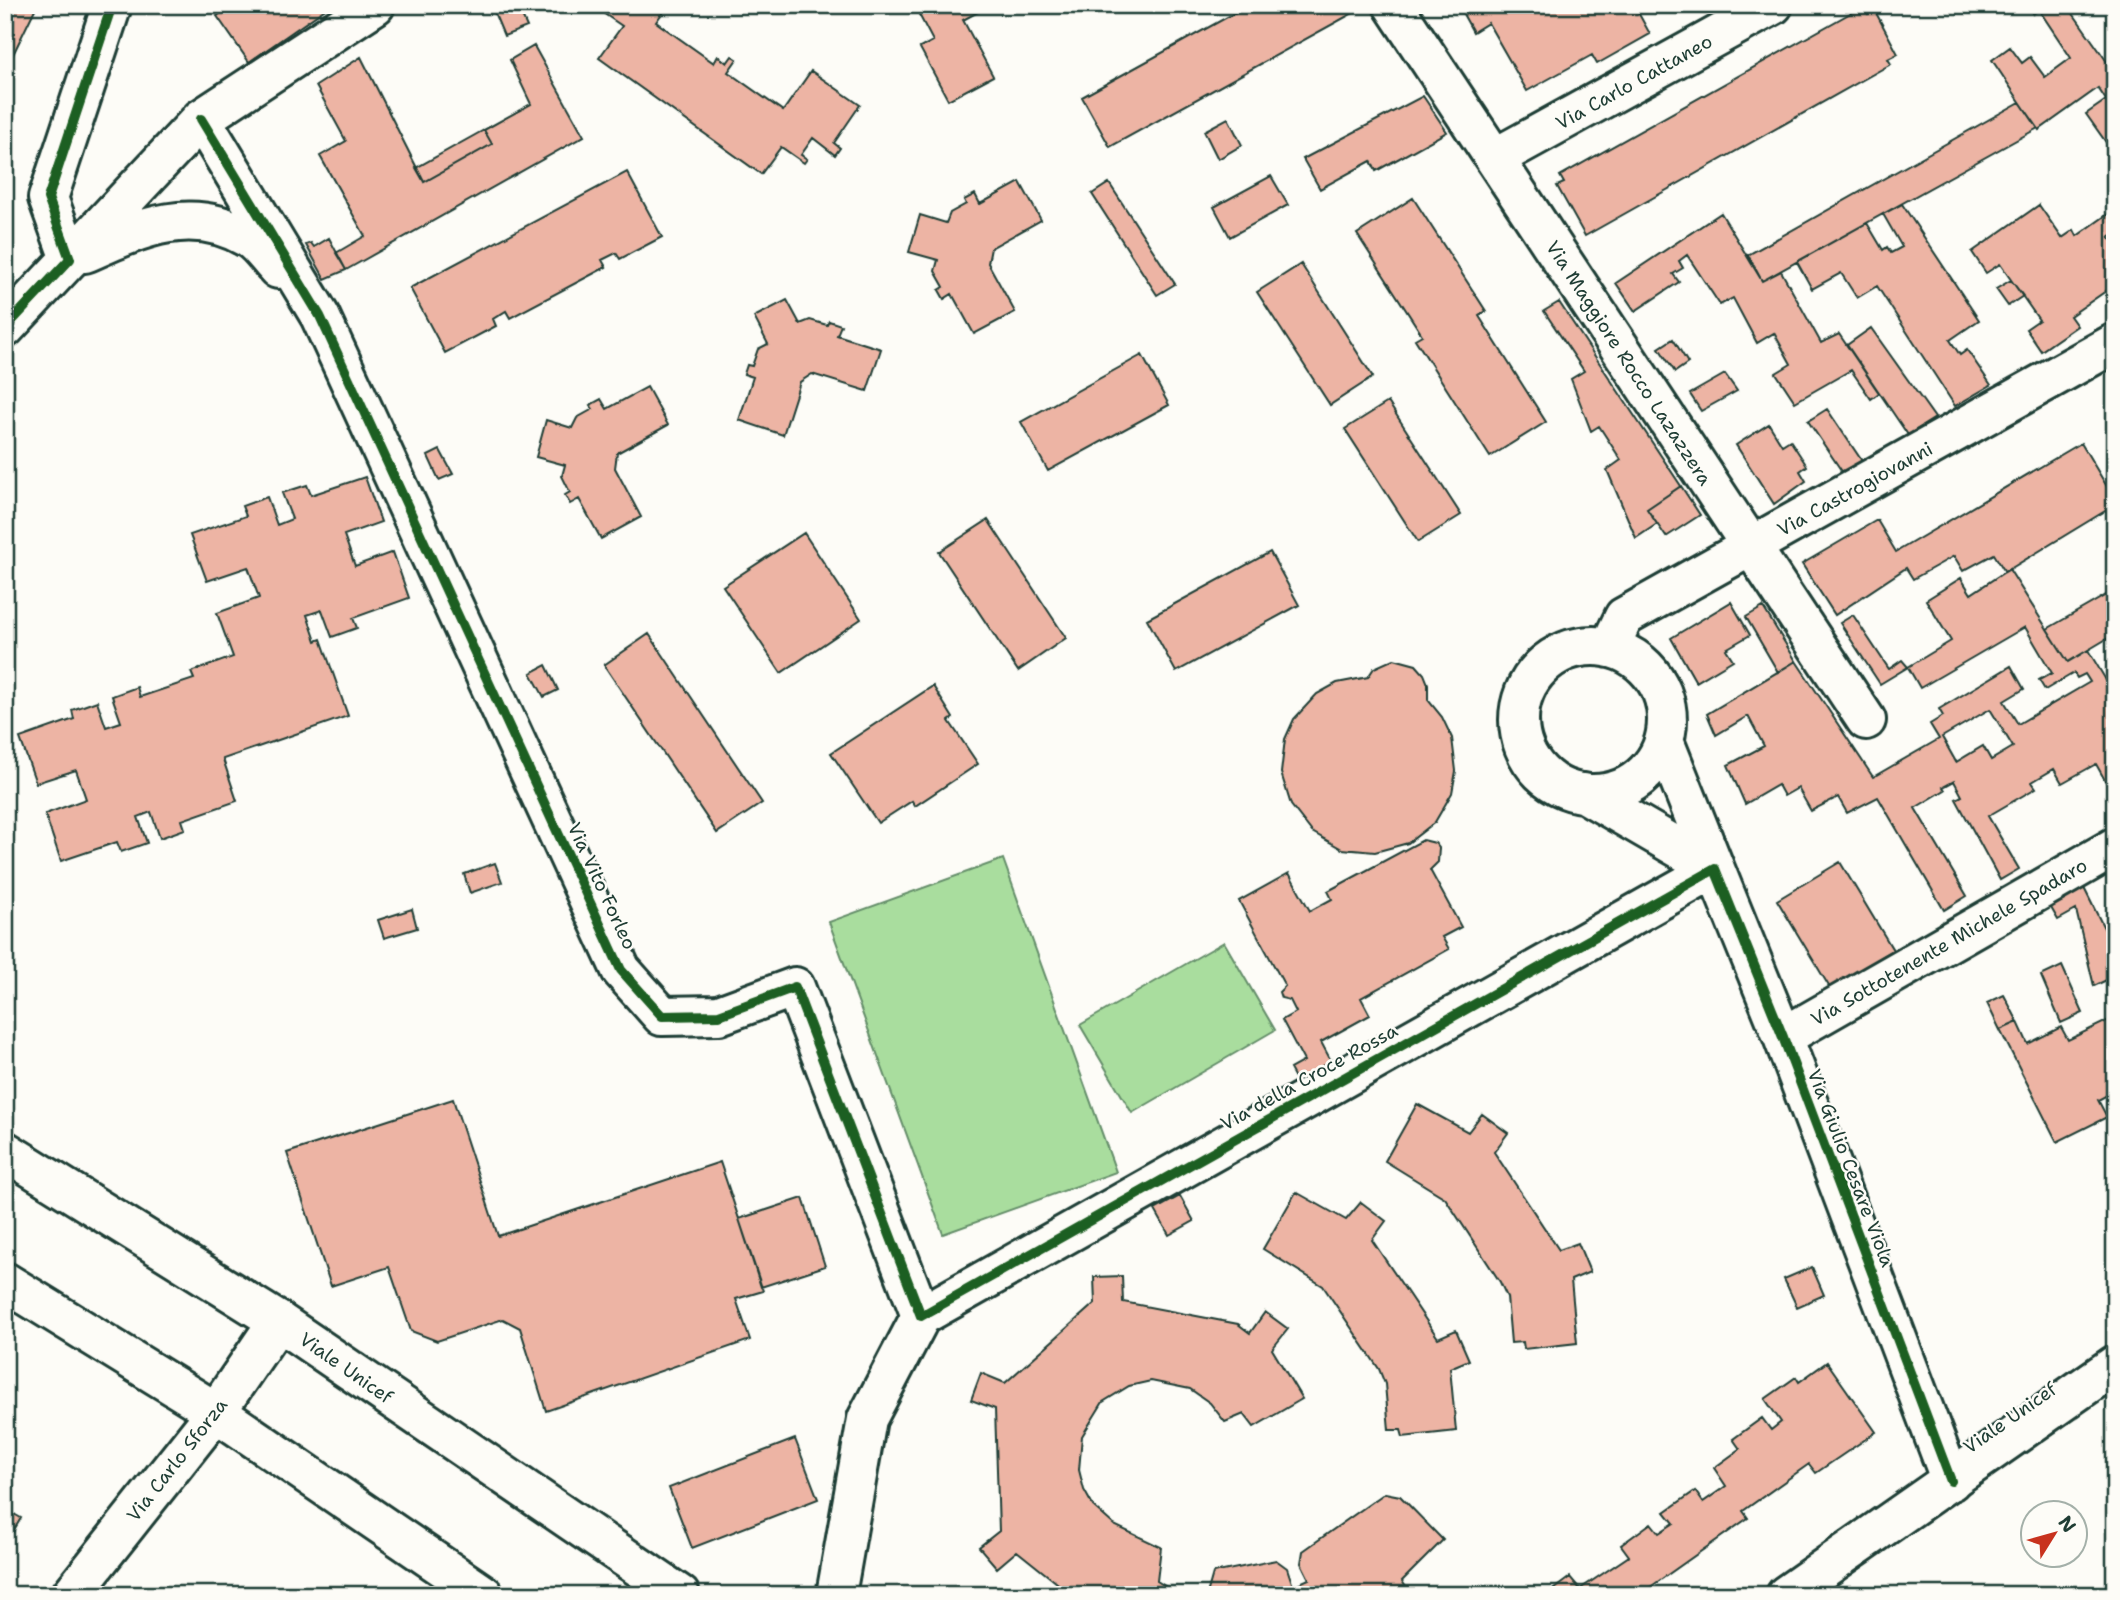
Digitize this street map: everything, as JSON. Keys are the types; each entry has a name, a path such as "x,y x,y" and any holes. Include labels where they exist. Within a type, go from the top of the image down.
{"street":[{"path":"70,259 48,198 112,5"},
{"path":"5,328 201,119 375,5"},
{"name":"Via Maggiore Rocco Lazazzera","path":"1393,5 1866,720"},
{"name":"Via Carlo Cattaneo","path":"1494,158 1773,5"},
{"path":"201,119 320,316"},
{"path":"70,259 144,226 197,219 249,238 320,316"},
{"name":"Via Vito Forleo","path":"320,316 621,970 662,1016 719,1015 795,987 920,1316"},
{"name":"Via Castrogiovanni","path":"1609,648 1624,617 2115,343"},
{"path":"1584,793 1605,793 1625,787 1642,776 1656,760 1664,741 1667,717 1662,694 1650,672 1632,657 1609,648 1585,646 1562,652 1542,666 1528,684 1520,707 1520,731 1527,753 1541,773 1561,786 1584,793 1715,869"},
{"name":"Via Giulio Cesare Viola","path":"1664,741 1783,1037 1951,1481"},
{"name":"Via Sottotenente Michele Spadaro","path":"1783,1037 2115,847"},
{"name":"Via della Croce Rossa","path":"920,1316 1715,869"},
{"name":"Viale Unicef","path":"5,1151 278,1321 680,1595"},
{"path":"5,1282 216,1412 484,1595"},
{"path":"836,1595 867,1419 920,1316"},
{"name":"Via Carlo Sforza","path":"71,1595 216,1412 278,1321"},
{"name":"Viale Unicef","path":"1786,1595 2115,1365"}],"green space":[{"path":"1003,859 1116,1172 943,1234 829,922"},
{"path":"1224,942 1275,1030 1132,1113 1080,1025"}],"building":[{"path":"5,5 37,5 5,71"},
{"path":"233,5 331,5 249,62 217,16"},
{"path":"491,5 517,5 527,27 504,36"},
{"path":"604,5 668,5 656,22 714,63 718,56 727,63 732,56 737,59 728,72 783,111 811,71 860,105 834,143 840,148 835,155 813,138 801,155 807,159 804,163 781,147 761,174 599,58 622,26 600,11"},
{"path":"914,5 991,5 963,20 993,76 948,100 920,48 933,41"},
{"path":"1249,5 1349,5 1353,13 1110,147 1082,97"},
{"path":"1458,5 1528,5 1531,10 1540,5 1634,5 1650,34 1597,64 1592,55 1527,91 1488,23 1473,32"},
{"path":"2027,5 2067,5 2115,73 2115,155 2086,114 2106,100 2098,88 2039,130 1992,60 2010,47 2022,63 2030,57 2045,77 2071,58 2039,10 2033,14"},
{"path":"1863,6 1868,14 1875,11 1898,54 1888,59 1891,64 1585,236 1557,186 1564,183 1560,176"},
{"path":"534,46 584,136 346,270 336,253 365,236 320,156 346,141 316,86 361,57 424,182 492,144 484,130 531,104 510,60"},
{"path":"1423,96 1447,132 1376,171 1371,161 1320,189 1303,159"},
{"path":"2020,102 2038,128 1762,281 1748,255"},
{"path":"1228,118 1242,145 1218,159 1204,131"},
{"path":"484,130 492,144 424,182 416,168"},
{"path":"627,172 662,237 620,259 616,253 602,260 606,267 510,318 506,311 493,319 496,326 445,353 410,288"},
{"path":"1271,176 1288,205 1230,237 1214,207"},
{"path":"1020,182 1041,220 991,248 988,263 1015,312 974,334 952,294 944,299 939,290 944,287 935,271 938,260 909,252 920,215 946,223 950,213 966,204 964,200 975,194 980,204"},
{"path":"1109,183 1175,284 1157,295 1092,194"},
{"path":"1413,198 1486,311 1479,316 1546,422 1490,457 1415,339 1422,335 1357,234"},
{"path":"1902,204 1979,320 1950,340 1960,355 1967,350 1991,385 1955,406 1877,286 1857,298 1841,273 1812,289 1797,262 1867,223 1883,250 1887,247 1891,253 1902,247 1883,214"},
{"path":"2039,205 2062,238 2074,230 2077,236 2108,214 2115,225 2115,233 2109,237 2115,245 2115,298 2109,289 2070,316 2077,326 2041,351 2026,329 2039,320 2000,264 1986,273 1972,252"},
{"path":"1721,213 1762,281 1781,271 1821,343 1839,334 1879,393 1871,399 1851,370 1795,402 1776,373 1791,364 1774,333 1757,343 1733,298 1720,305 1687,255 1679,261 1683,268 1673,274 1679,282 1635,311 1616,283"},
{"path":"329,238 346,270 325,279 306,245 311,243 314,247"},
{"path":"1301,264 1373,377 1330,405 1257,292"},
{"path":"2011,280 2023,296 2008,306 1996,289"},
{"path":"787,300 800,324 810,320 827,325 829,321 841,325 837,335 881,349 867,391 812,374 800,382 783,435 739,420 753,377 744,374 747,365 752,366 758,349 768,344 754,317"},
{"path":"1559,302 1681,486 1647,509 1657,524 1636,538 1607,470 1621,460 1599,426 1591,431 1571,379 1584,371 1544,311"},
{"path":"1871,328 1935,418 1908,435 1847,345"},
{"path":"1673,339 1688,363 1675,372 1659,348"},
{"path":"1142,355 1169,405 1048,471 1021,422"},
{"path":"1725,374 1737,391 1701,411 1690,394"},
{"path":"647,387 668,425 617,453 615,468 641,517 601,539 579,499 570,504 565,495 570,492 562,476 565,465 536,457 546,420 572,428 577,418 593,409 590,405 601,399 607,409"},
{"path":"1388,402 1461,515 1418,542 1345,429"},
{"path":"1827,409 1862,461 1843,473 1808,421"},
{"path":"1769,424 1782,445 1790,440 1807,466 1800,471 1806,481 1774,504 1736,445"},
{"path":"2081,443 2115,500 2115,505 2005,572 1994,554 1963,571 1954,556 1913,579 1906,568 1835,615 1802,564 1877,520 1896,552"},
{"path":"440,450 453,474 439,480 428,456"},
{"path":"365,477 381,522 344,535 355,566 393,552 409,598 353,618 357,628 332,637 322,610 307,615 316,641 321,639 348,716 223,759 237,801 182,820 185,829 160,838 151,812 138,817 147,843 121,852 117,842 61,861 45,814 86,799 76,770 36,783 20,738 74,719 72,710 97,701 106,727 121,722 112,696 137,687 140,697 194,679 191,672 233,657 217,613 259,598 248,567 207,581 190,535 246,516 242,506 267,497 277,525 292,519 282,493 307,485 311,495"},
{"path":"1681,486 1700,515 1666,537 1647,509"},
{"path":"988,520 1066,638 1018,671 939,552"},
{"path":"804,533 861,619 781,673 723,586"},
{"path":"1270,552 1299,605 1176,672 1147,619"},
{"path":"2009,569 2068,662 2088,650 2115,695 2115,786 2110,789 2096,764 2062,783 2054,769 2032,782 2036,788 1988,816 2019,869 2000,880 1956,799 1962,796 1954,781 1943,787 1945,790 1915,808 1967,896 1944,910 1878,797 1847,813 1838,797 1811,811 1798,788 1784,796 1778,785 1745,804 1728,765 1764,746 1748,716 1716,735 1707,714 1796,661 1873,777 1939,739 1930,724 1943,716 1939,709 2011,666 2024,689 2004,701 2018,724 2090,682 2085,674 2077,678 2074,673 2045,690 2039,680 2052,673 2025,627 1920,688 1908,667 1951,641 1926,600 1961,578 1971,594","holes":["1990,709 2013,747 1991,760 1983,746 1956,762 1942,737"]},
{"path":"2115,590 2115,634 2068,662 2047,629"},
{"path":"1731,602 1750,635 1726,649 1733,660 1696,682 1671,638"},
{"path":"1763,607 1796,661 1778,672 1746,617"},
{"path":"1853,615 1889,669 1902,660 1908,667 1880,684 1840,623"},
{"path":"649,634 762,803 717,833 604,665"},
{"path":"1394,659 1416,665 1424,674 1428,684 1428,700 1442,717 1452,738 1456,771 1452,793 1435,822 1408,843 1375,852 1342,849 1312,832 1291,805 1281,773 1285,739 1294,719 1317,694 1337,683 1368,677 1374,668"},
{"path":"546,665 558,690 544,697 531,673"},
{"path":"933,686 953,718 949,721 978,764 915,806 912,801 878,823 831,753"},
{"path":"1423,840 1435,843 1439,848 1438,862 1430,870 1461,927 1442,937 1449,949 1361,998 1370,1015 1321,1042 1337,1072 1302,1091 1290,1069 1304,1061 1282,1020 1296,1012 1290,1000 1281,998 1279,992 1285,986 1239,901 1289,873 1310,911 1332,899 1328,891"},
{"path":"1840,862 1893,950 1830,988 1777,900"},
{"path":"495,863 502,882 470,893 464,874"},
{"path":"2083,886 2115,950 2115,976 2094,986 2076,910 2058,920 2050,906"},
{"path":"412,909 417,928 384,938 378,920"},
{"path":"2062,966 2083,1013 2061,1023 2041,976"},
{"path":"2004,995 2018,1022 2000,1030 1987,1003"},
{"path":"2115,1017 2115,1091 2098,1100 2107,1117 2057,1142 2000,1030 2018,1022 2028,1044 2061,1027 2068,1040"},
{"path":"453,1099 498,1236 720,1162 763,1291 736,1299 750,1340 546,1411 520,1328 503,1319 437,1341 411,1331 389,1267 331,1286 287,1153"},
{"path":"1417,1104 1468,1132 1482,1114 1508,1133 1494,1152 1559,1250 1578,1243 1590,1272 1571,1280 1577,1343 1524,1349 1523,1342 1511,1343 1507,1297 1445,1198 1385,1161"},
{"path":"1296,1192 1346,1220 1361,1202 1386,1221 1372,1240 1438,1338 1456,1330 1469,1360 1450,1368 1456,1431 1403,1437 1401,1430 1389,1430 1385,1384 1379,1369 1323,1286 1263,1249"},
{"path":"1180,1196 1194,1221 1169,1235 1155,1210"},
{"path":"803,1198 825,1266 761,1287 739,1219"},
{"path":"1812,1267 1824,1295 1797,1307 1784,1279"},
{"path":"1122,1276 1123,1302 1238,1324 1250,1333 1265,1312 1288,1329 1272,1349 1302,1399 1254,1427 1244,1414 1225,1422 1210,1403 1190,1389 1151,1381 1129,1386 1103,1402 1082,1436 1079,1470 1084,1490 1093,1506 1114,1525 1161,1547 1157,1581 1173,1591 1187,1595 1072,1595 1017,1551 997,1568 979,1547 999,1531 995,1409 971,1400 981,1373 1005,1383 1095,1303 1094,1277"},
{"path":"1827,1362 1876,1432 1816,1473 1809,1464 1743,1511 1748,1518 1639,1595 1546,1595 1570,1577 1580,1589 1629,1556 1621,1545 1651,1523 1659,1533 1674,1523 1665,1512 1695,1491 1703,1502 1726,1486 1714,1468 1740,1449 1733,1439 1762,1418 1771,1430 1781,1422 1765,1399 1796,1377 1799,1382"},
{"path":"795,1439 818,1499 692,1548 669,1488"},
{"path":"1385,1493 1400,1496 1443,1540 1402,1581 1411,1595 1202,1595 1207,1594 1213,1573 1276,1560 1287,1568 1293,1586 1309,1579 1301,1563 1303,1551"},
{"path":"5,1509 21,1518 5,1545"}],"cycle path":[{"path":"5,328 70,259 48,198 112,5"},
{"path":"201,119 320,316 621,970 662,1016 719,1015 795,987 921,1316 1715,869 1783,1037 1951,1481"}]}
